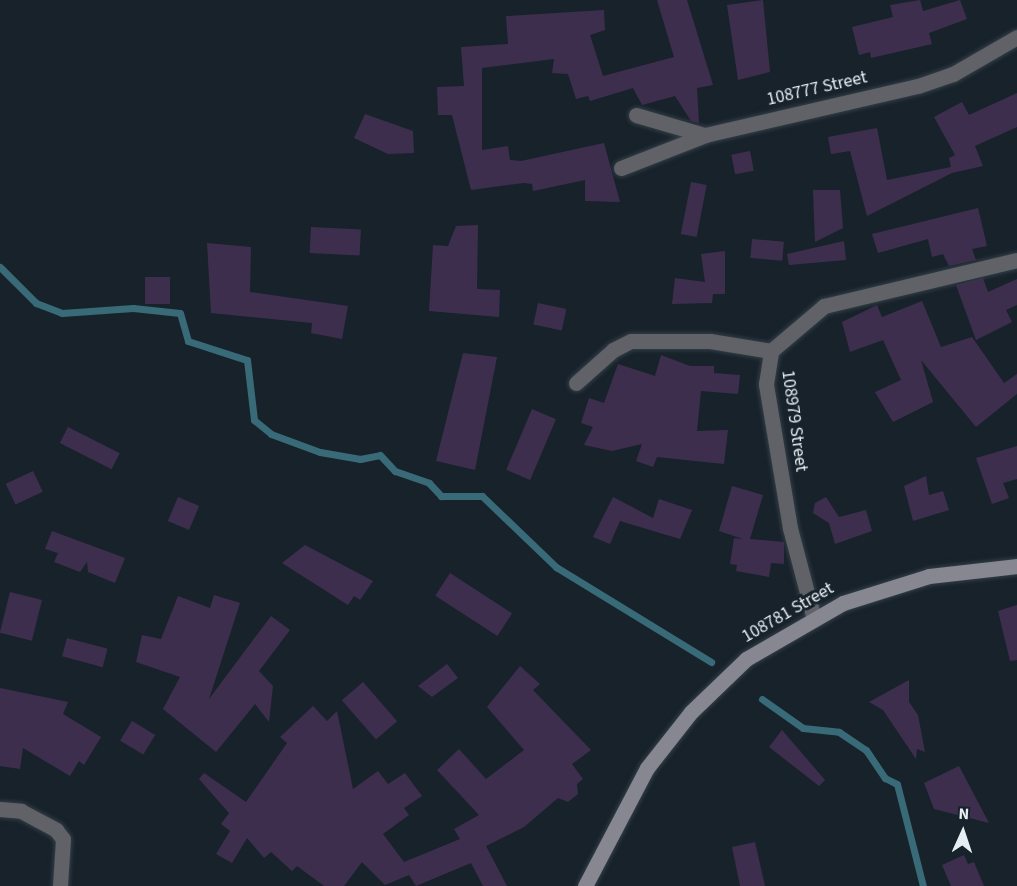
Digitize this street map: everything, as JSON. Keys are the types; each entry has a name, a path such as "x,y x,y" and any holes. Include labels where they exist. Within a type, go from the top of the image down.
{"street":[{"name":"108777 Street","path":"621,168 705,135 918,86 953,74 1017,37"},
{"path":"636,114 705,135"},
{"name":"108979 Street","path":"814,619 790,528 766,384 771,351 824,306 1017,260"},
{"path":"576,383 613,350 631,341 731,343 771,351"},
{"name":"108781 Street","path":"585,886 647,768 691,712 746,659 814,619 889,587 962,570 1017,566"},
{"path":"0,809 21,811 56,830 63,839 60,886"}],"building":[{"path":"657,0 687,0 713,85 697,88 699,123 691,121 675,96 642,105 633,88 590,101 588,96 576,99 568,74 552,73 554,59 482,68 482,150 508,146 510,160 521,161 604,143 620,202 585,201 585,180 533,191 532,184 524,183 471,190 452,115 438,115 437,87 464,86 461,47 508,44 506,16 604,10 605,30 590,35 603,76 674,57"},
{"path":"763,0 770,72 738,80 727,5"},
{"path":"920,0 923,11 960,0 967,19 929,33 932,44 871,58 870,52 859,55 852,27 893,17 890,5"},
{"path":"1017,93 1017,127 975,146 983,166 952,173 867,216 850,151 831,154 828,137 877,128 887,180 951,167 949,158 955,155 934,117 962,102 969,115"},
{"path":"365,114 413,131 414,153 388,154 354,138"},
{"path":"750,151 754,171 735,174 731,155"},
{"path":"691,182 707,185 697,237 681,234"},
{"path":"813,190 840,190 843,228 815,242"},
{"path":"978,208 987,246 972,249 976,260 949,266 943,254 932,257 928,239 878,253 872,234"},
{"path":"478,225 477,289 500,290 499,317 429,311 433,245 448,246 456,226"},
{"path":"311,227 361,230 360,256 310,253"},
{"path":"752,239 784,242 782,261 750,258"},
{"path":"844,241 846,260 789,265 787,254"},
{"path":"207,243 251,247 250,292 348,306 342,339 311,333 312,323 211,313"},
{"path":"725,251 725,294 713,294 712,303 672,304 675,278 705,282 701,254"},
{"path":"145,277 170,277 170,304 145,304"},
{"path":"983,278 988,292 1017,279 1017,305 1006,310 1012,322 976,340 956,285"},
{"path":"922,301 941,347 972,337 1004,383 1017,374 1017,394 976,427 921,360 933,402 893,422 875,392 901,380 883,340 850,352 842,322 877,305 882,317"},
{"path":"538,303 566,309 562,331 533,325"},
{"path":"463,353 497,357 475,470 436,461"},
{"path":"661,355 690,366 714,366 714,373 740,375 738,394 701,391 697,431 728,430 724,464 657,457 653,467 636,461 642,444 612,451 584,445 593,427 581,423 589,398 604,403 618,364 655,376"},
{"path":"532,409 556,419 530,480 506,470"},
{"path":"68,427 120,453 112,469 60,443"},
{"path":"1017,446 1017,479 1003,483 1009,498 992,504 976,458"},
{"path":"33,471 43,492 16,505 6,484"},
{"path":"926,476 929,495 943,491 949,510 913,521 904,486"},
{"path":"732,486 763,495 750,539 784,542 784,564 771,563 769,577 736,571 737,565 730,564 734,538 743,539 719,531"},
{"path":"178,497 199,506 189,530 168,521"},
{"path":"613,497 653,518 659,499 692,510 680,539 620,521 610,544 593,537"},
{"path":"826,497 839,517 866,510 872,531 835,544 829,523 813,513 815,503"},
{"path":"52,531 125,558 115,583 88,572 87,562 80,572 54,562 58,553 45,549"},
{"path":"305,545 373,581 360,600 354,596 348,605 282,563"},
{"path":"450,573 512,613 497,636 435,596"},
{"path":"10,592 42,600 32,641 0,633"},
{"path":"214,595 240,603 209,699 271,616 290,630 259,671 273,686 269,722 255,704 216,752 163,709 180,677 136,662 142,635 161,639 178,596 210,608"},
{"path":"1017,605 1017,660 1010,661 998,611"},
{"path":"67,638 108,649 103,667 62,656"},
{"path":"447,664 458,678 432,697 418,686"},
{"path":"520,666 540,684 533,690 591,750 572,764 583,779 577,784 578,794 568,802 558,798 524,827 486,846 507,886 483,886 471,863 416,886 409,875 385,885 362,862 344,886 324,886 297,866 292,871 271,852 264,858 247,838 232,863 216,854 230,831 221,824 229,813 199,779 204,773 246,802 287,743 280,737 313,706 327,721 337,711 353,789 378,771 388,784 405,773 422,796 404,808 409,815 383,834 404,862 460,839 454,829 479,815 437,770 459,749 486,779 524,750 487,707"},
{"path":"909,680 909,702 918,715 925,752 917,749 916,759 883,710 869,702"},
{"path":"363,682 397,721 376,740 342,700"},
{"path":"0,688 68,702 63,714 101,737 84,765 79,761 70,776 23,748 20,769 0,766"},
{"path":"132,721 155,735 143,755 120,741"},
{"path":"782,730 825,780 819,786 769,747"},
{"path":"959,766 989,823 934,809 924,783"},
{"path":"755,842 765,886 740,886 732,847"},
{"path":"964,855 968,864 974,862 984,886 951,886 942,865"}],"waterway":[{"path":"0,267 36,303 62,313 133,308 180,313 188,341 247,360 254,420 271,434 320,452 360,459 380,455 395,471 429,483 441,496 482,496 556,567 711,662"},
{"path":"762,699 803,728 839,732 866,750 885,778 897,784 923,886"}]}
